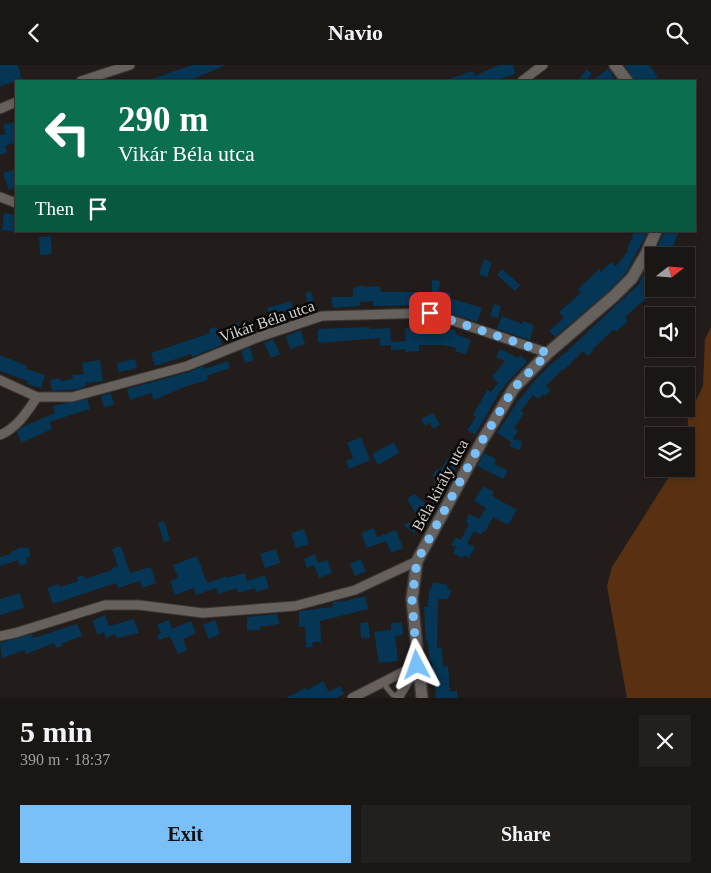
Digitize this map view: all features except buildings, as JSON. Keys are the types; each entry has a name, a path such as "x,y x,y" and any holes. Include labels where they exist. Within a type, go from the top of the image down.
{"street":[{"path":"84,80 130,65"},
{"path":"523,80 542,65"},
{"path":"615,65 626,80"},
{"path":"0,109 15,103"},
{"path":"0,197 15,203"},
{"name":"Béla király utca","path":"422,698 417,665 412,599 417,561 482,441 514,388 548,353 632,278 646,254 656,232"},
{"name":"Vikár Béla utca","path":"0,380 37,397 72,397 186,366 259,337 322,316 430,313 548,353"},
{"path":"0,435 8,432 20,421 37,397"},
{"path":"0,636 105,605 139,605 202,613 295,606 355,590 417,561"},
{"path":"352,698 417,665"},
{"path":"398,697 417,665"}],"lane":[{"path":"387,681 386,687 389,693 398,697"}],"shaded area":[{"path":"711,327 711,698 627,698 607,586 612,567 669,477 695,477 695,427 688,427 688,417 695,417 695,403 703,386 705,339"}],"route":[{"path":"417,665 412,599 417,561 482,441 514,388 548,353 430,313"}]}
